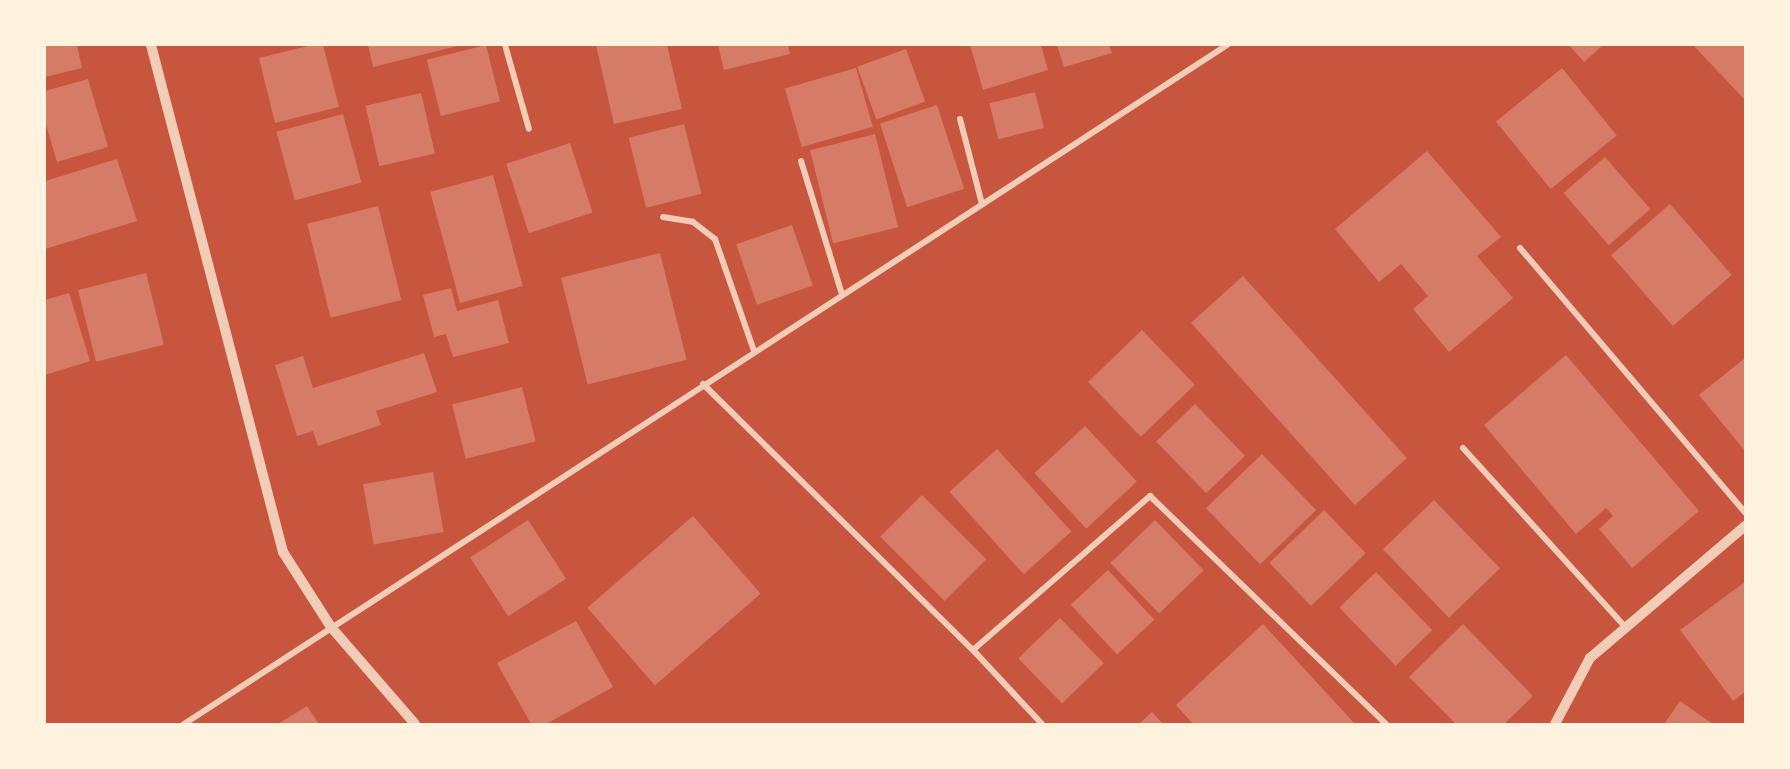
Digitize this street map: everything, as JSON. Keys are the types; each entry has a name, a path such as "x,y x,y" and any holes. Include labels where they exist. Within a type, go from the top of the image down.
{"street":[{"path":"151,45 283,552 331,627 415,724"},
{"path":"505,45 529,129"},
{"path":"184,724 1227,45"},
{"path":"960,119 982,204"},
{"path":"801,161 842,294"},
{"path":"663,217 693,222 715,239 754,351"},
{"path":"1520,248 1745,512"},
{"path":"703,384 973,650 1042,724"},
{"path":"1463,447 1626,628"},
{"path":"973,650 1150,496 1386,724"},
{"path":"1555,724 1590,658 1745,526"}],"building":[{"path":"45,45 77,45 82,68 45,77"},
{"path":"312,45 323,45 339,107 275,123 259,58"},
{"path":"368,45 456,45 457,46 373,67"},
{"path":"486,45 500,101 441,116 427,60"},
{"path":"596,45 667,45 682,109 614,124"},
{"path":"718,45 788,45 790,54 724,70"},
{"path":"970,45 1041,45 1048,70 983,90"},
{"path":"1057,45 1109,45 1112,53 1064,67"},
{"path":"1569,45 1603,45 1584,62"},
{"path":"1693,45 1745,45 1745,100"},
{"path":"906,49 925,102 876,119 857,67"},
{"path":"856,68 873,127 802,147 785,88"},
{"path":"1562,68 1617,136 1551,189 1496,121"},
{"path":"88,79 108,147 57,162 45,121 45,91"},
{"path":"1035,92 1044,128 998,139 989,103"},
{"path":"421,93 435,153 379,166 365,106"},
{"path":"937,105 964,189 907,207 880,124"},
{"path":"343,114 361,183 295,200 276,132"},
{"path":"684,124 701,194 646,208 629,138"},
{"path":"875,134 898,227 833,243 810,150"},
{"path":"570,143 593,212 529,233 506,164"},
{"path":"1427,151 1501,237 1477,256 1513,298 1449,352 1413,309 1428,296 1401,264 1379,282 1335,229"},
{"path":"1605,157 1650,209 1609,245 1563,193"},
{"path":"117,159 137,221 45,249 45,181"},
{"path":"493,175 523,286 460,303 430,192"},
{"path":"1670,204 1732,275 1673,326 1611,255"},
{"path":"378,206 401,300 331,318 307,224"},
{"path":"792,225 813,286 757,305 736,244"},
{"path":"660,253 687,360 588,384 561,278"},
{"path":"146,273 164,345 96,362 78,290"},
{"path":"1243,276 1407,458 1355,505 1191,323"},
{"path":"451,288 457,311 498,300 509,343 453,357 446,334 434,337 423,295"},
{"path":"69,293 90,361 45,375 45,300"},
{"path":"1142,330 1195,385 1141,437 1088,382"},
{"path":"424,353 437,392 376,411 381,425 318,446 313,431 297,436 275,365 303,356 313,388"},
{"path":"1566,355 1699,511 1632,568 1599,529 1613,516 1606,508 1576,534 1484,425"},
{"path":"1745,358 1745,451 1699,395"},
{"path":"522,387 536,441 466,459 452,404"},
{"path":"1195,404 1245,456 1206,493 1156,442"},
{"path":"1085,426 1137,482 1086,529 1035,473"},
{"path":"997,449 1071,531 1024,574 949,492"},
{"path":"1262,454 1316,510 1260,564 1206,508"},
{"path":"433,472 444,532 374,544 363,484"},
{"path":"922,495 986,559 945,601 880,537"},
{"path":"1434,500 1500,568 1449,618 1383,549"},
{"path":"1324,510 1366,553 1311,606 1269,563"},
{"path":"693,516 761,594 655,686 587,608"},
{"path":"528,520 566,579 508,616 470,558"},
{"path":"1155,520 1204,570 1159,613 1110,563"},
{"path":"1108,570 1154,620 1117,655 1071,605"},
{"path":"1376,572 1432,630 1396,666 1339,607"},
{"path":"1745,582 1745,692 1733,701 1680,630"},
{"path":"1060,618 1104,663 1062,704 1018,658"},
{"path":"576,621 613,687 546,724 531,724 497,663"},
{"path":"1263,624 1355,724 1193,724 1176,705"},
{"path":"1463,624 1533,696 1504,724 1456,724 1409,677"},
{"path":"1680,701 1713,724 1664,724"},
{"path":"307,706 319,724 278,724"},
{"path":"1152,712 1163,724 1139,724"}]}
